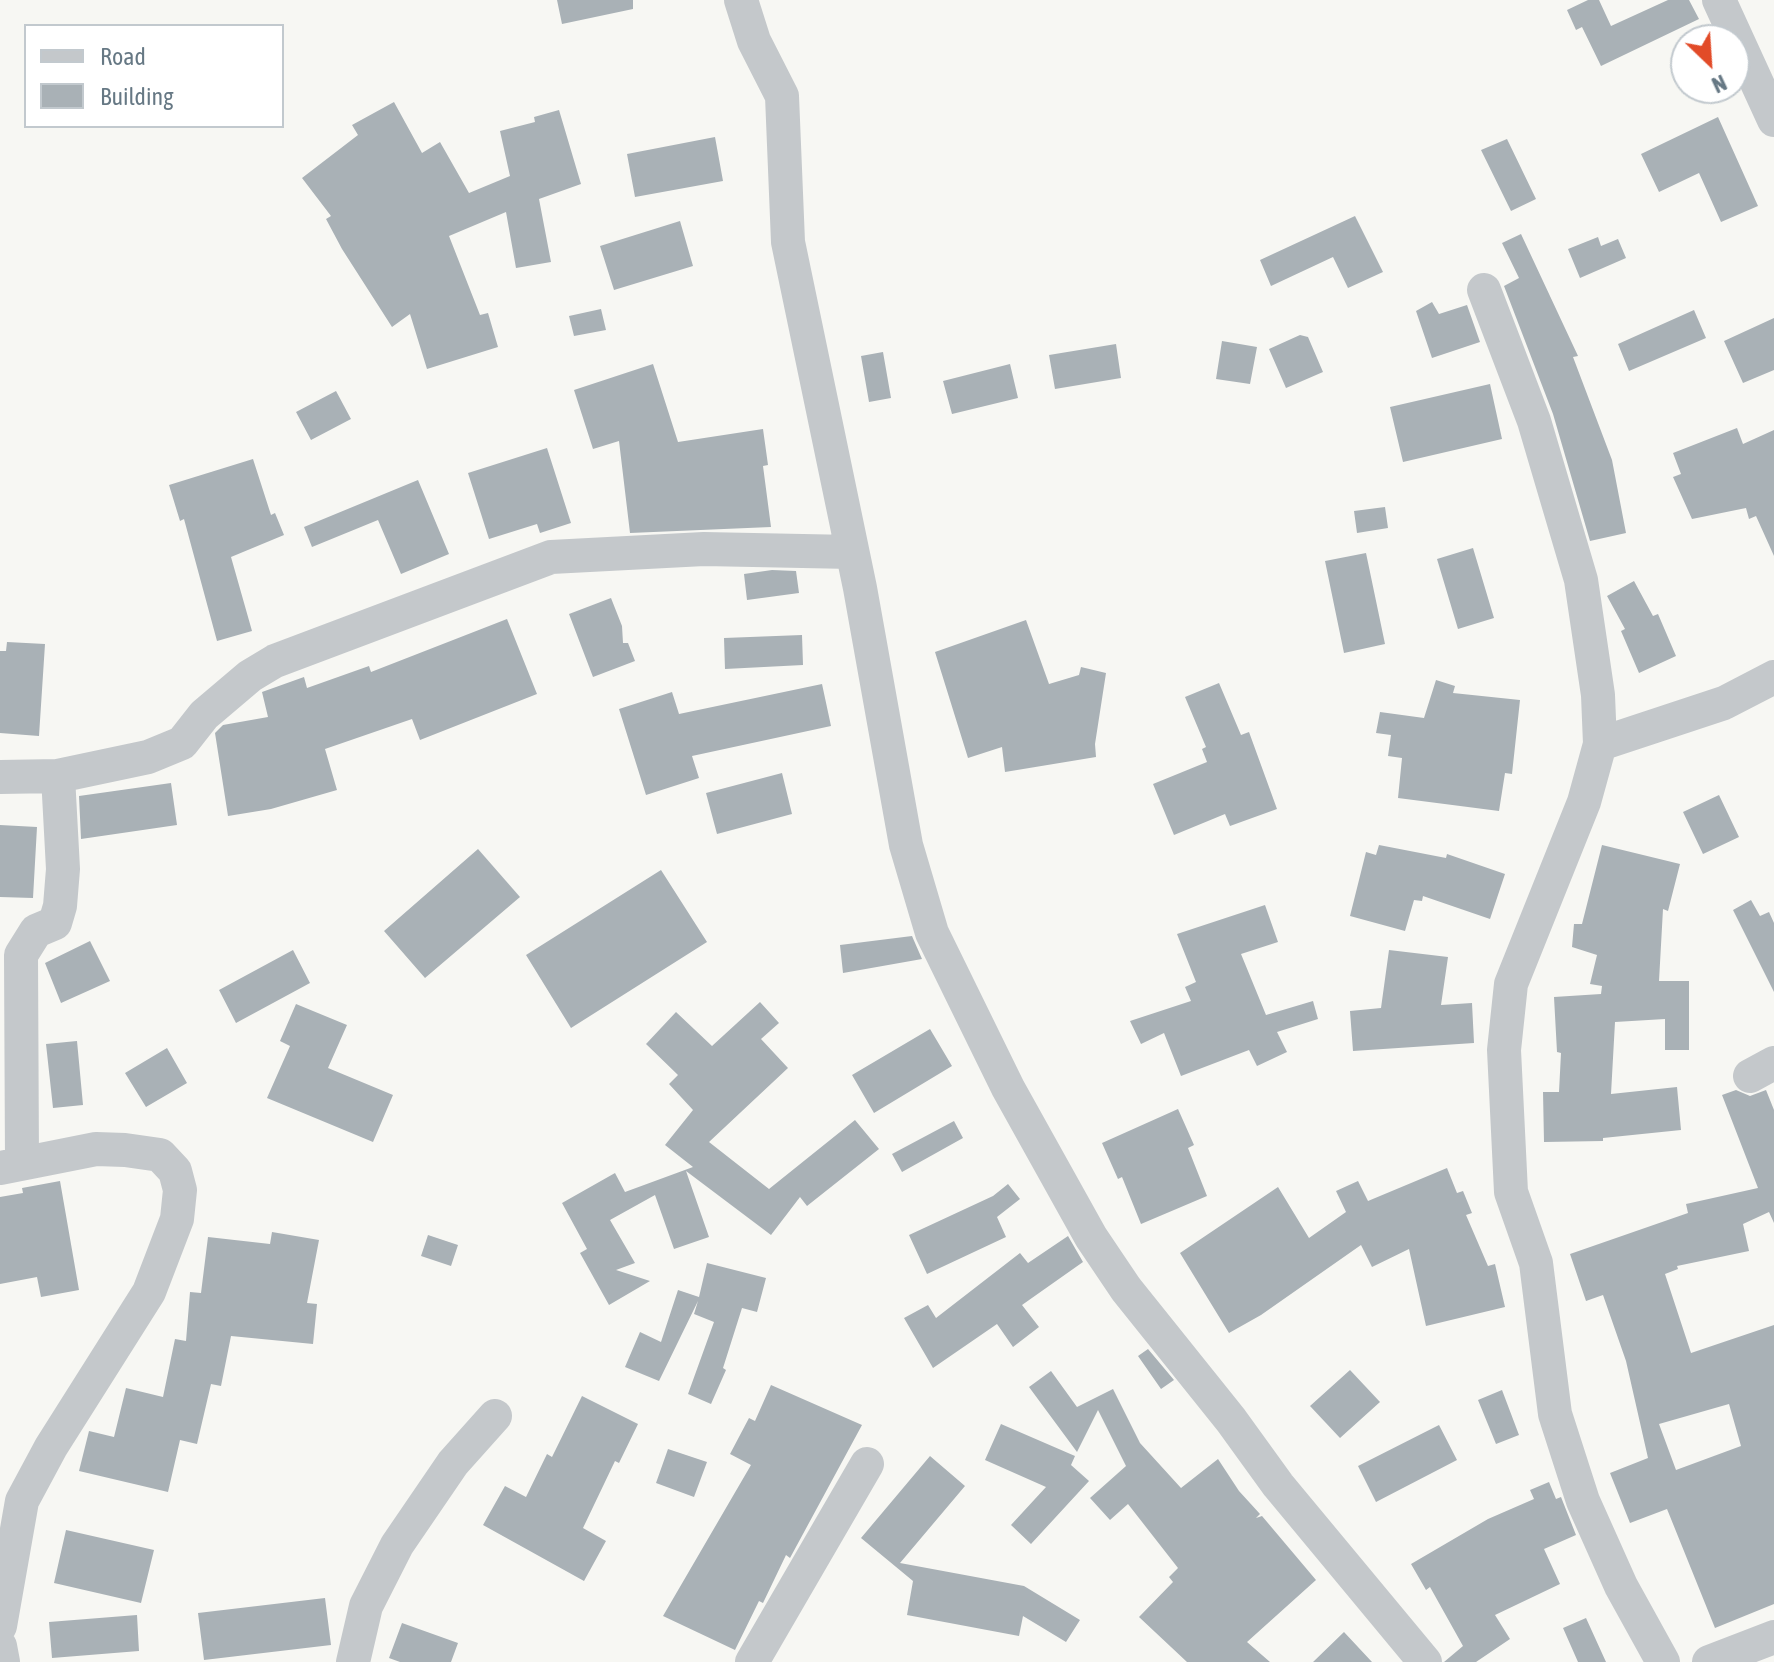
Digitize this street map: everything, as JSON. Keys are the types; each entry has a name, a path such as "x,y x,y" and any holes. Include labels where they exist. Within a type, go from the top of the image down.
{"street":[{"path":"741,0 754,41 782,96 788,242 852,552 906,845 932,933 1008,1088 1091,1237 1126,1289 1231,1420 1278,1485 1425,1662"},
{"path":"1719,0 1774,120"},
{"path":"1484,290 1534,421 1581,580 1598,695 1600,744 1584,802 1511,984 1504,1050 1505,1121 1511,1192 1536,1263 1555,1414 1583,1501 1621,1586 1663,1662"},
{"path":"0,777 58,776 148,757 182,743 204,715 250,676 275,661 551,557 704,549 852,552"},
{"path":"1600,744 1724,703 1774,677"},
{"path":"0,1626 22,1501 51,1447 149,1292 177,1219 180,1190 175,1171 160,1155 96,1149 11,1165 21,955 36,931 55,923 60,906 63,869 58,776"},
{"path":"353,1662 366,1606 397,1545 453,1463 495,1416"},
{"path":"752,1662 867,1464"},
{"path":"1709,1662 1774,1637"},
{"path":"0,1646 3,1662"}],"building":[{"path":"557,0 633,0 633,9 562,24"},
{"path":"1588,0 1599,0 1611,26 1668,0 1689,0 1699,19 1689,24 1670,24 1670,33 1601,66 1582,27 1576,30 1567,10"},
{"path":"394,102 422,153 440,142 469,193 510,176 500,131 535,122 534,117 559,110 581,184 539,199 551,262 516,268 506,212 449,236 480,315 488,313 498,347 427,369 410,314 392,327 342,249 326,219 331,216 302,178 358,135 352,125"},
{"path":"1718,117 1758,206 1721,222 1699,173 1659,192 1641,154"},
{"path":"715,137 723,181 635,197 627,154"},
{"path":"1507,139 1536,199 1511,211 1481,150"},
{"path":"1355,216 1383,272 1348,288 1333,257 1271,286 1260,260"},
{"path":"680,221 693,266 614,290 600,246"},
{"path":"1521,234 1578,356 1573,357 1612,460 1626,533 1590,541 1553,414 1504,286 1519,278 1502,243"},
{"path":"1598,237 1601,246 1618,239 1626,258 1580,278 1568,249"},
{"path":"1432,302 1439,314 1467,305 1480,342 1432,358 1416,311"},
{"path":"601,309 606,330 574,336 569,316"},
{"path":"1694,310 1706,338 1629,371 1618,344"},
{"path":"1774,318 1774,370 1743,383 1724,341"},
{"path":"1300,335 1308,337 1323,372 1286,388 1269,349"},
{"path":"1222,341 1257,347 1250,384 1216,379"},
{"path":"1116,344 1121,378 1055,389 1049,355"},
{"path":"883,352 891,398 869,402 861,356"},
{"path":"653,364 678,442 763,429 768,465 763,466 771,527 630,533 619,441 593,449 574,390"},
{"path":"1010,364 1018,398 952,414 943,381"},
{"path":"1490,384 1502,439 1403,462 1390,407"},
{"path":"336,391 351,419 311,440 296,412"},
{"path":"1737,428 1743,444 1774,430 1774,556 1756,516 1749,519 1746,508 1692,519 1673,477 1681,474 1673,453"},
{"path":"547,448 571,523 540,533 537,524 489,539 468,473"},
{"path":"253,459 271,515 275,513 284,535 231,557 252,631 217,641 184,519 180,521 169,485"},
{"path":"418,480 449,554 401,574 378,520 312,547 304,527"},
{"path":"1385,507 1388,528 1357,533 1354,511"},
{"path":"1473,548 1494,618 1458,629 1437,559"},
{"path":"1366,553 1385,644 1344,653 1325,561"},
{"path":"796,571 799,593 747,600 744,574"},
{"path":"1634,581 1653,616 1658,614 1676,656 1639,673 1621,631 1625,629 1607,596"},
{"path":"611,598 622,626 623,643 628,643 635,661 593,677 569,614"},
{"path":"507,619 537,694 420,740 412,719 325,749 337,790 271,809 228,816 215,733 223,725 268,717 262,692 304,677 307,688 369,666 371,672"},
{"path":"1026,620 1049,684 1079,675 1081,667 1106,673 1095,744 1096,757 1005,772 1002,747 968,758 935,652"},
{"path":"802,635 803,665 725,669 724,638"},
{"path":"7,642 45,644 39,736 0,733 0,651 6,651"},
{"path":"1436,680 1455,686 1453,693 1520,700 1512,774 1505,773 1499,811 1398,798 1402,758 1388,756 1391,735 1376,733 1380,712 1424,718"},
{"path":"1219,683 1241,735 1249,732 1277,809 1230,826 1225,814 1174,835 1153,784 1207,762 1202,749 1206,747 1185,697"},
{"path":"822,684 831,726 692,756 699,778 646,795 619,709 672,692 679,714"},
{"path":"782,773 792,814 717,834 706,793"},
{"path":"171,783 177,825 81,839 79,796"},
{"path":"1719,795 1739,837 1703,854 1683,812"},
{"path":"0,825 37,827 33,898 0,897"},
{"path":"1379,845 1446,858 1447,854 1505,874 1490,919 1423,896 1422,901 1414,900 1405,931 1350,916 1366,852 1376,855"},
{"path":"1602,845 1680,864 1668,911 1663,909 1659,981 1689,981 1689,1050 1665,1050 1665,1019 1615,1022 1611,1094 1677,1087 1681,1130 1603,1138 1603,1141 1544,1142 1543,1092 1559,1092 1561,1053 1557,1052 1554,997 1601,994 1602,986 1590,984 1597,955 1572,947 1574,924 1582,924"},
{"path":"478,849 520,897 425,978 384,931"},
{"path":"661,870 707,942 571,1028 526,955"},
{"path":"1751,900 1760,916 1769,912 1774,923 1774,992 1733,910"},
{"path":"1265,905 1278,942 1241,954 1266,1015 1313,1001 1318,1019 1277,1032 1287,1052 1257,1066 1249,1050 1181,1076 1164,1033 1141,1044 1130,1021 1191,1001 1185,987 1196,982 1177,934"},
{"path":"912,936 922,959 843,973 840,945"},
{"path":"90,941 110,981 61,1003 45,963"},
{"path":"293,950 310,983 236,1023 219,990"},
{"path":"1389,950 1448,957 1441,1005 1472,1003 1474,1043 1353,1051 1350,1011 1381,1008"},
{"path":"760,1002 779,1023 761,1039 788,1068 709,1142 769,1189 855,1120 879,1149 807,1206 800,1197 771,1235 686,1171 709,1237 674,1249 655,1195 610,1220 635,1263 616,1270 650,1281 609,1305 580,1253 587,1249 562,1203 615,1173 625,1192 693,1167 665,1145 693,1110 669,1084 678,1075 646,1044 676,1012 712,1046"},
{"path":"296,1004 347,1025 328,1068 393,1095 373,1142 267,1098 290,1046 280,1041"},
{"path":"930,1029 952,1066 874,1113 852,1075"},
{"path":"77,1041 83,1105 53,1108 46,1044"},
{"path":"167,1048 187,1083 146,1107 125,1073"},
{"path":"1736,1090 1750,1096 1766,1090 1774,1110 1774,1223 1769,1212 1743,1224 1749,1251 1677,1266 1678,1269 1665,1274 1691,1353 1774,1325 1774,1604 1715,1628 1667,1509 1630,1523 1610,1473 1648,1458 1626,1361 1603,1295 1586,1301 1570,1254 1688,1213 1686,1204 1758,1188 1722,1095","holes":["1729,1404 1741,1446 1676,1470 1659,1424"]},
{"path":"1178,1109 1194,1145 1188,1148 1207,1196 1141,1224 1122,1177 1118,1179 1102,1143"},
{"path":"954,1121 963,1138 902,1172 892,1154"},
{"path":"1447,1168 1457,1193 1463,1191 1472,1213 1466,1215 1488,1266 1495,1264 1505,1307 1426,1326 1409,1249 1372,1267 1361,1245 1261,1315 1229,1333 1180,1253 1278,1187 1309,1238 1346,1212 1336,1191 1358,1181 1368,1201"},
{"path":"60,1181 79,1290 41,1297 37,1277 0,1284 0,1197 23,1193 22,1188"},
{"path":"1008,1184 1020,1199 997,1217 1006,1237 927,1274 909,1235 993,1196"},
{"path":"272,1232 319,1240 307,1303 317,1304 313,1344 231,1336 221,1386 211,1384 197,1444 180,1440 168,1492 79,1471 89,1431 114,1437 126,1388 163,1397 175,1339 186,1341 190,1292 201,1293 208,1237 270,1244"},
{"path":"428,1235 458,1245 451,1266 421,1256"},
{"path":"1068,1236 1083,1262 1022,1305 1039,1327 1013,1347 997,1324 933,1368 904,1318 928,1305 936,1318 1020,1253 1028,1263"},
{"path":"707,1263 766,1278 757,1312 742,1308 723,1368 726,1370 711,1404 688,1394 714,1322 694,1314 698,1301 659,1381 625,1367 640,1332 661,1342 678,1290 699,1297"},
{"path":"1148,1349 1174,1380 1161,1389 1138,1356"},
{"path":"1350,1370 1380,1402 1340,1438 1310,1406"},
{"path":"1051,1371 1077,1407 1113,1389 1140,1443 1181,1488 1218,1459 1239,1491 1260,1514 1256,1518 1262,1516 1316,1580 1247,1642 1270,1662 1187,1662 1139,1617 1173,1582 1169,1577 1178,1568 1128,1504 1110,1520 1090,1498 1126,1466 1098,1410 1077,1452 1029,1387"},
{"path":"771,1385 862,1425 790,1558 786,1555 763,1603 759,1601 735,1650 663,1616 751,1465 730,1454 749,1418 755,1421"},
{"path":"1502,1390 1519,1435 1496,1444 1478,1400"},
{"path":"582,1396 638,1424 619,1463 615,1461 583,1528 606,1541 584,1581 483,1525 505,1486 526,1497 547,1454 552,1457"},
{"path":"1001,1424 1075,1456 1071,1465 1089,1481 1031,1544 1011,1525 1046,1487 985,1460"},
{"path":"1439,1425 1457,1460 1376,1502 1358,1466"},
{"path":"668,1449 707,1462 694,1497 656,1483"},
{"path":"930,1456 965,1486 900,1563 1024,1586 1080,1620 1066,1642 1023,1616 1019,1636 907,1615 913,1581 861,1538"},
{"path":"1549,1482 1556,1499 1561,1497 1576,1535 1544,1549 1560,1584 1495,1615 1510,1639 1476,1662 1444,1662 1463,1646 1430,1587 1426,1590 1411,1564 1488,1519 1534,1499 1530,1490"},
{"path":"66,1530 154,1550 141,1603 54,1583"},
{"path":"325,1598 331,1645 204,1660 198,1613"},
{"path":"137,1615 139,1651 52,1658 49,1622"},
{"path":"1586,1618 1606,1662 1578,1662 1563,1628"},
{"path":"402,1623 458,1643 451,1662 400,1662 389,1658"},
{"path":"1344,1632 1372,1662 1313,1662"}]}
